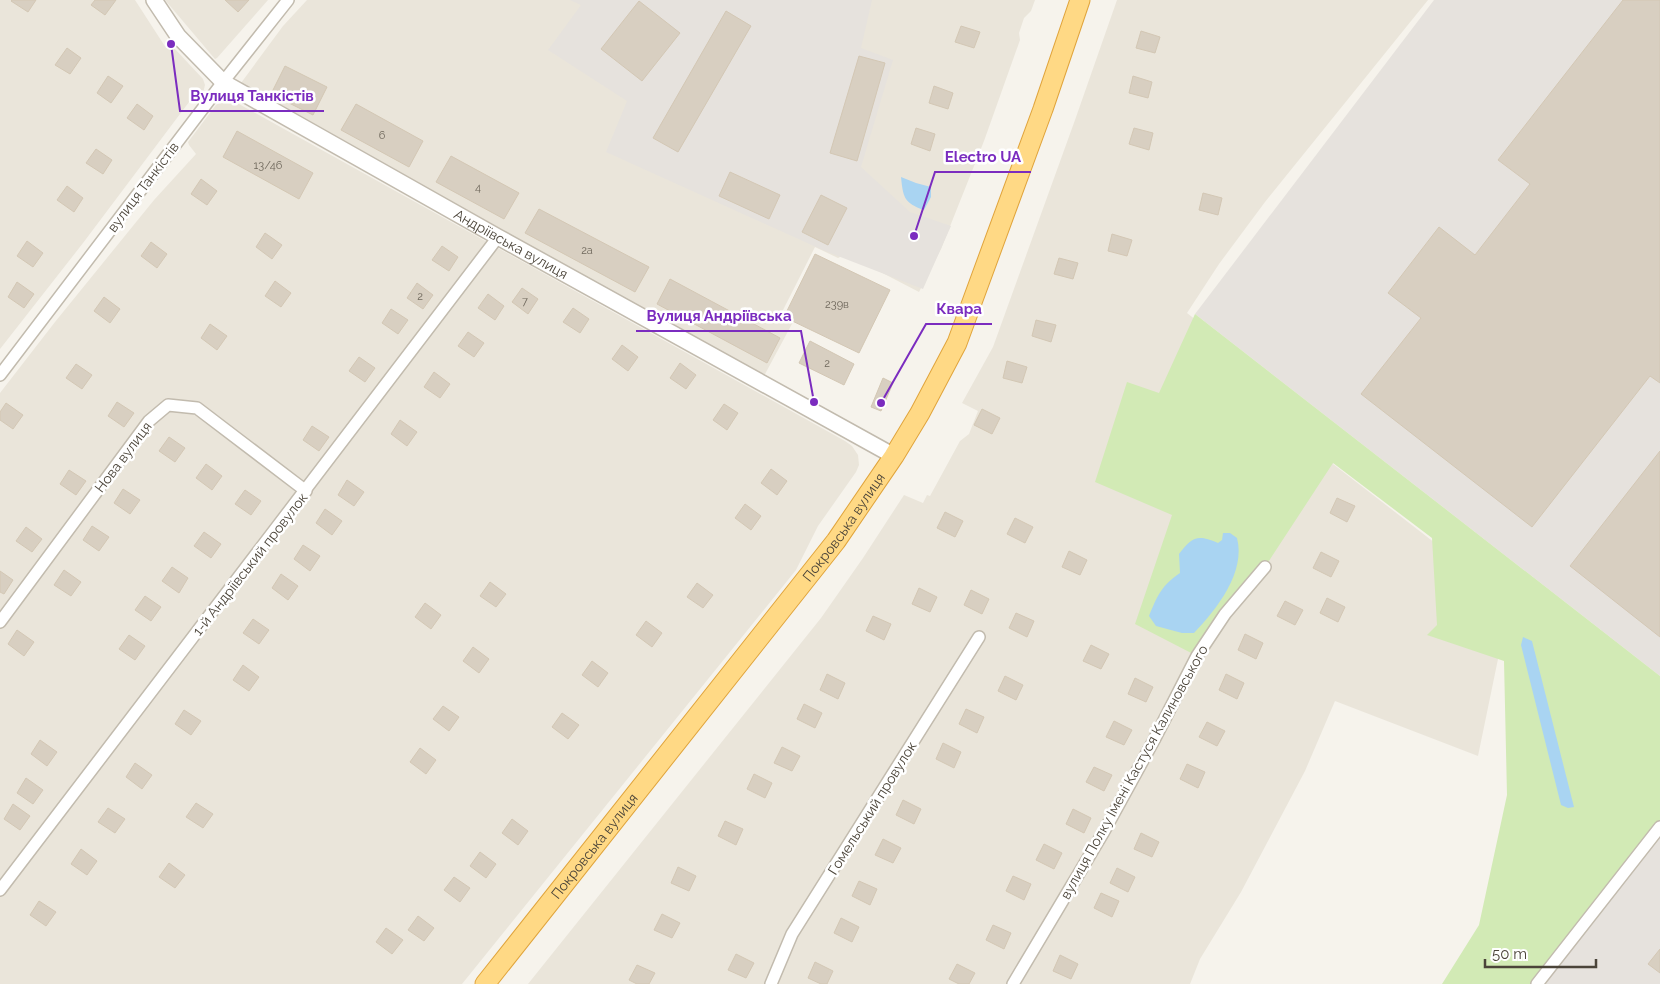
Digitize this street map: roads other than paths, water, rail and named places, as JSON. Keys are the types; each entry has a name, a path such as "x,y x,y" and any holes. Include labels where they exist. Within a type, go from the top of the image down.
{"highway":[{"name":"Покровська вулиця","path":"485,984 836,541 894,456 920,413 957,344 1043,108 1080,0"}],"street":[{"name":"Андріївська вулиця","path":"154,0 178,36 223,82 498,237 894,456"},
{"name":"вулиця Танкістів","path":"0,374 288,0"},
{"name":"1-й Андріївський провулок","path":"0,890 498,237"},
{"name":"Нова вулиця","path":"0,622 149,421 168,405 197,408 306,491"},
{"name":"вулиця Полку Імені Кастуся Калиновського","path":"1013,984 1103,833 1154,740 1196,656 1225,614 1265,567"},
{"name":"Гомельський провулок","path":"771,984 792,934 979,637"},
{"path":"1537,984 1660,827"}],"water":[{"path":"901,177 931,187 931,197 924,210 908,202 904,194"},
{"path":"1223,533 1230,533 1237,538 1239,551 1233,577 1212,613 1194,633 1182,633 1156,626 1149,616 1161,592 1180,573 1179,554 1188,544 1196,539 1200,538 1218,543 1222,540"},
{"path":"1523,637 1532,641 1574,807 1568,808 1561,805 1521,645"}],"place":[{"name":"Вулиця Танкістів","path":"171,44"},
{"name":"Electro UA","path":"914,236"},
{"name":"Вулиця Андріївська","path":"814,402"},
{"name":"Квара","path":"881,403"}]}
